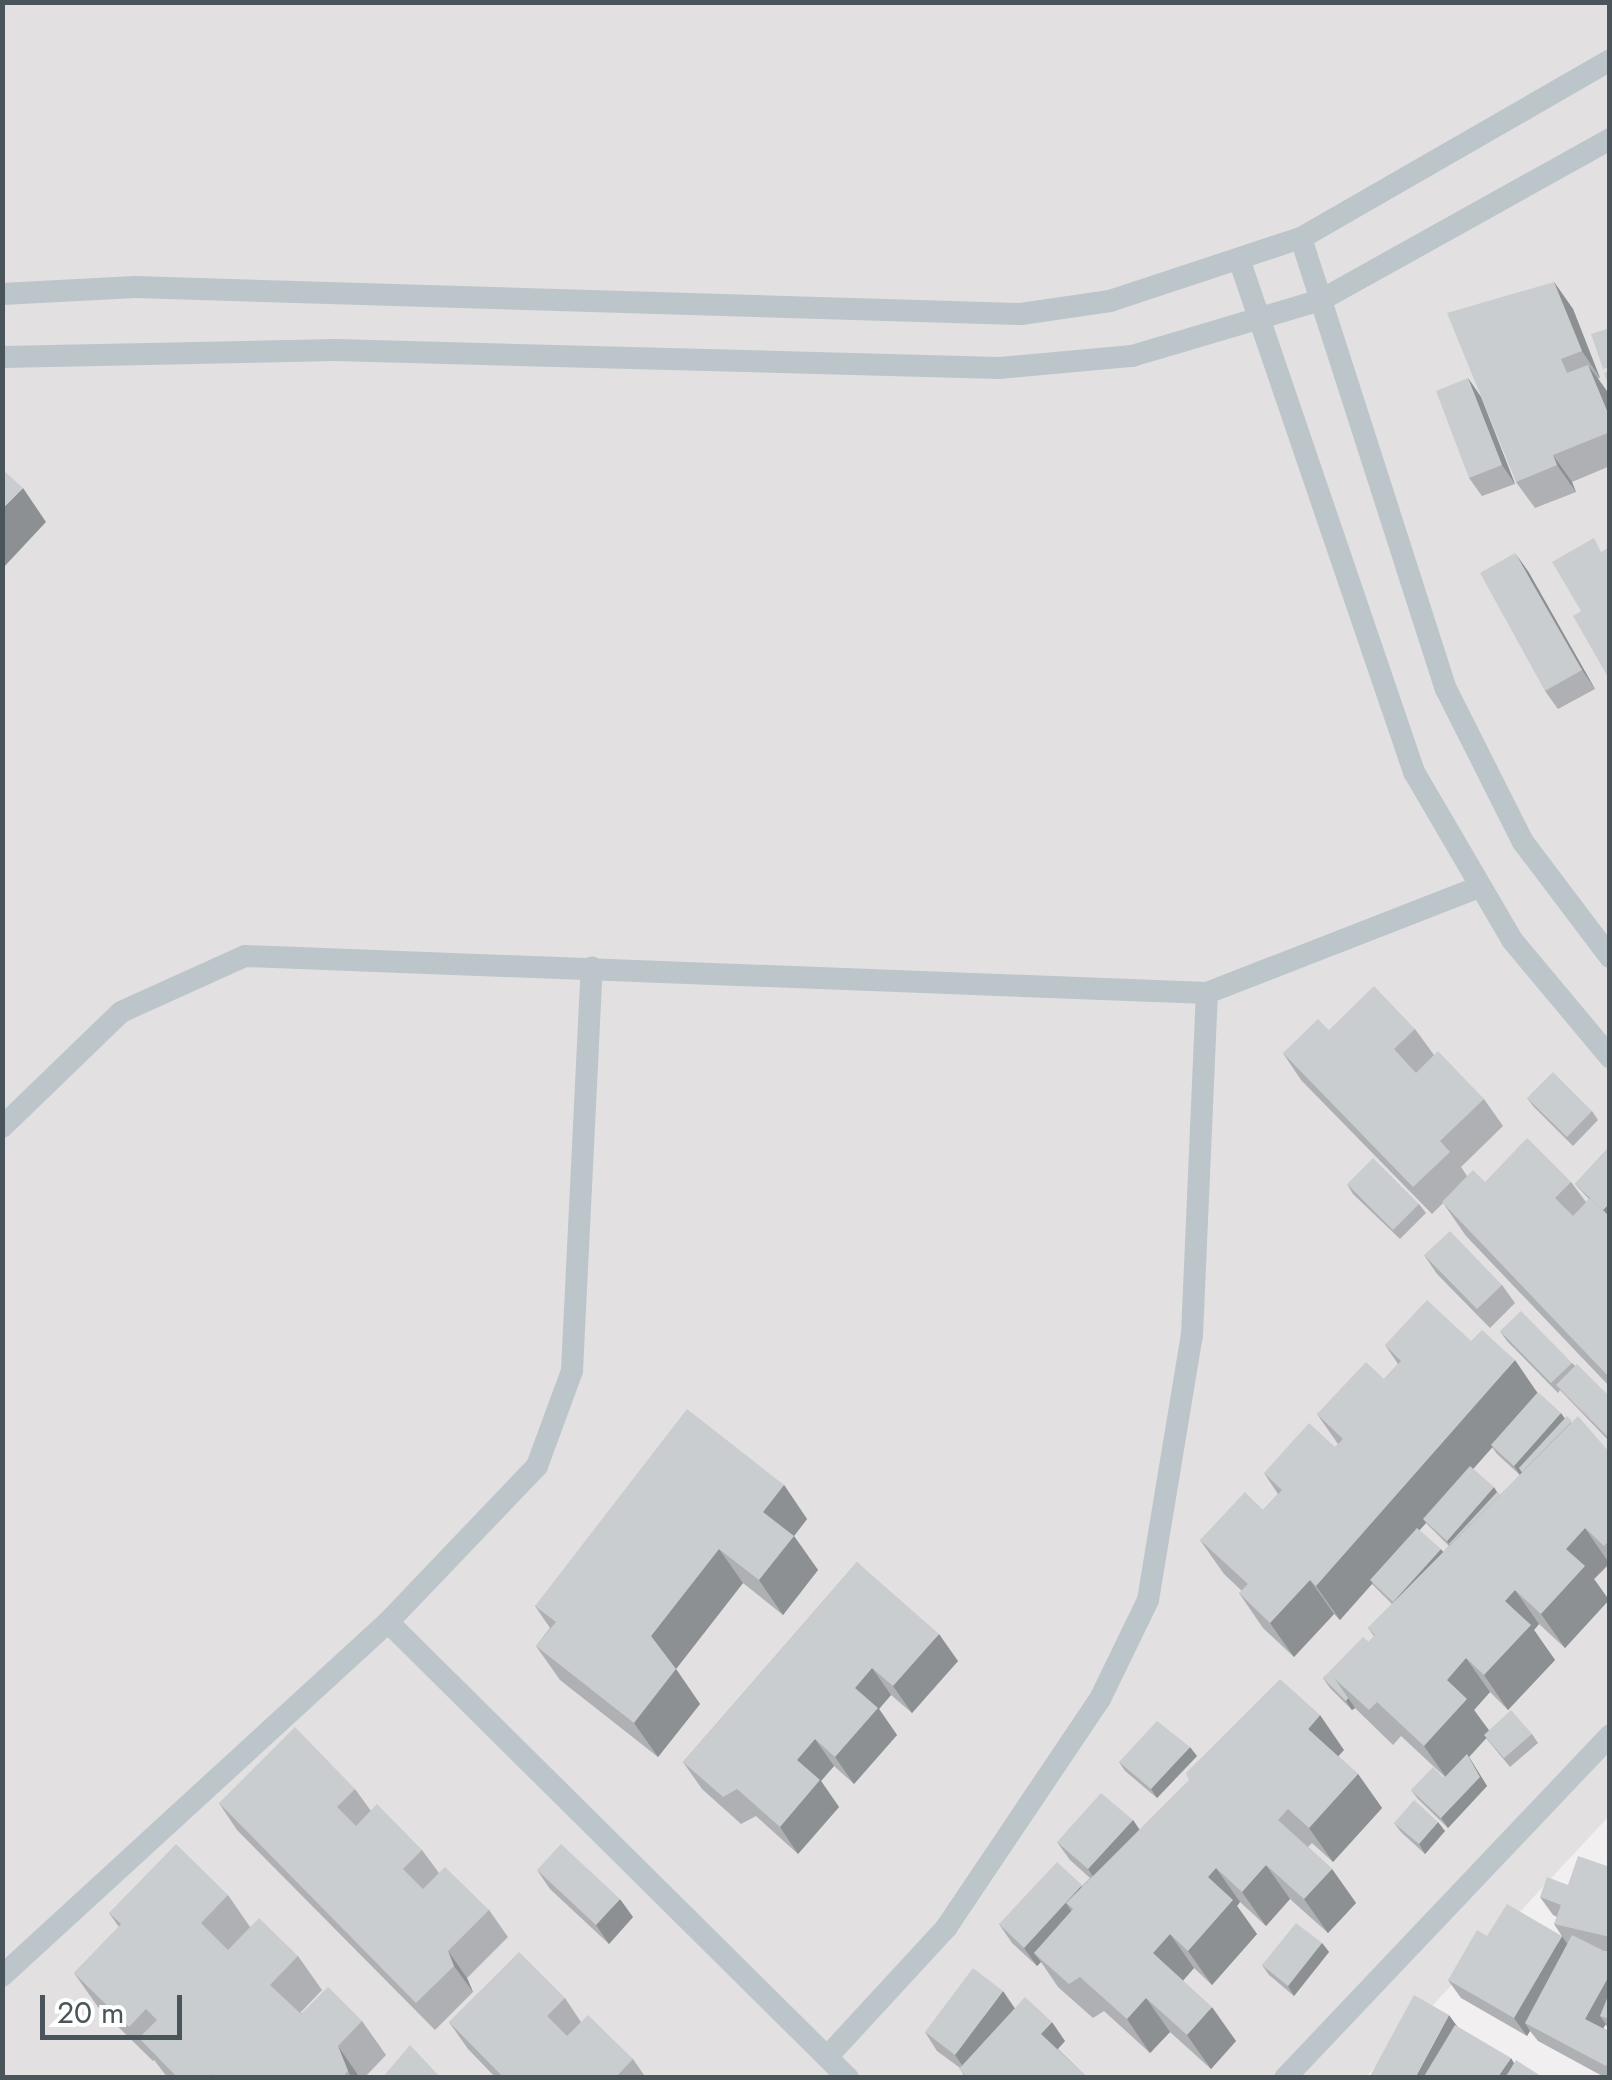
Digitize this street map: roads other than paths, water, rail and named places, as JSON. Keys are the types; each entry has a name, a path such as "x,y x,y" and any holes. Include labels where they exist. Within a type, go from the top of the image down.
{"lane":[{"path":"2,294 135,288 1021,314 1110,301 1240,262 1301,238 1610,60"},
{"path":"2,357 335,350 999,368 1132,356 1258,324 1321,300 1607,147"},
{"path":"1301,238 1446,689 1523,842 1610,958"},
{"path":"1240,262 1414,772 1479,887 1610,1056"},
{"path":"2,1128 122,1012 216,962 245,956 1207,992 1479,887"},
{"path":"2,1976 388,1622 536,1466 559,1422 582,1272 592,967"},
{"path":"826,2057 946,1928 1100,1699 1148,1600 1192,1335 1207,992"},
{"path":"388,1622 848,2078"},
{"path":"1285,2078 1610,1735"}]}
